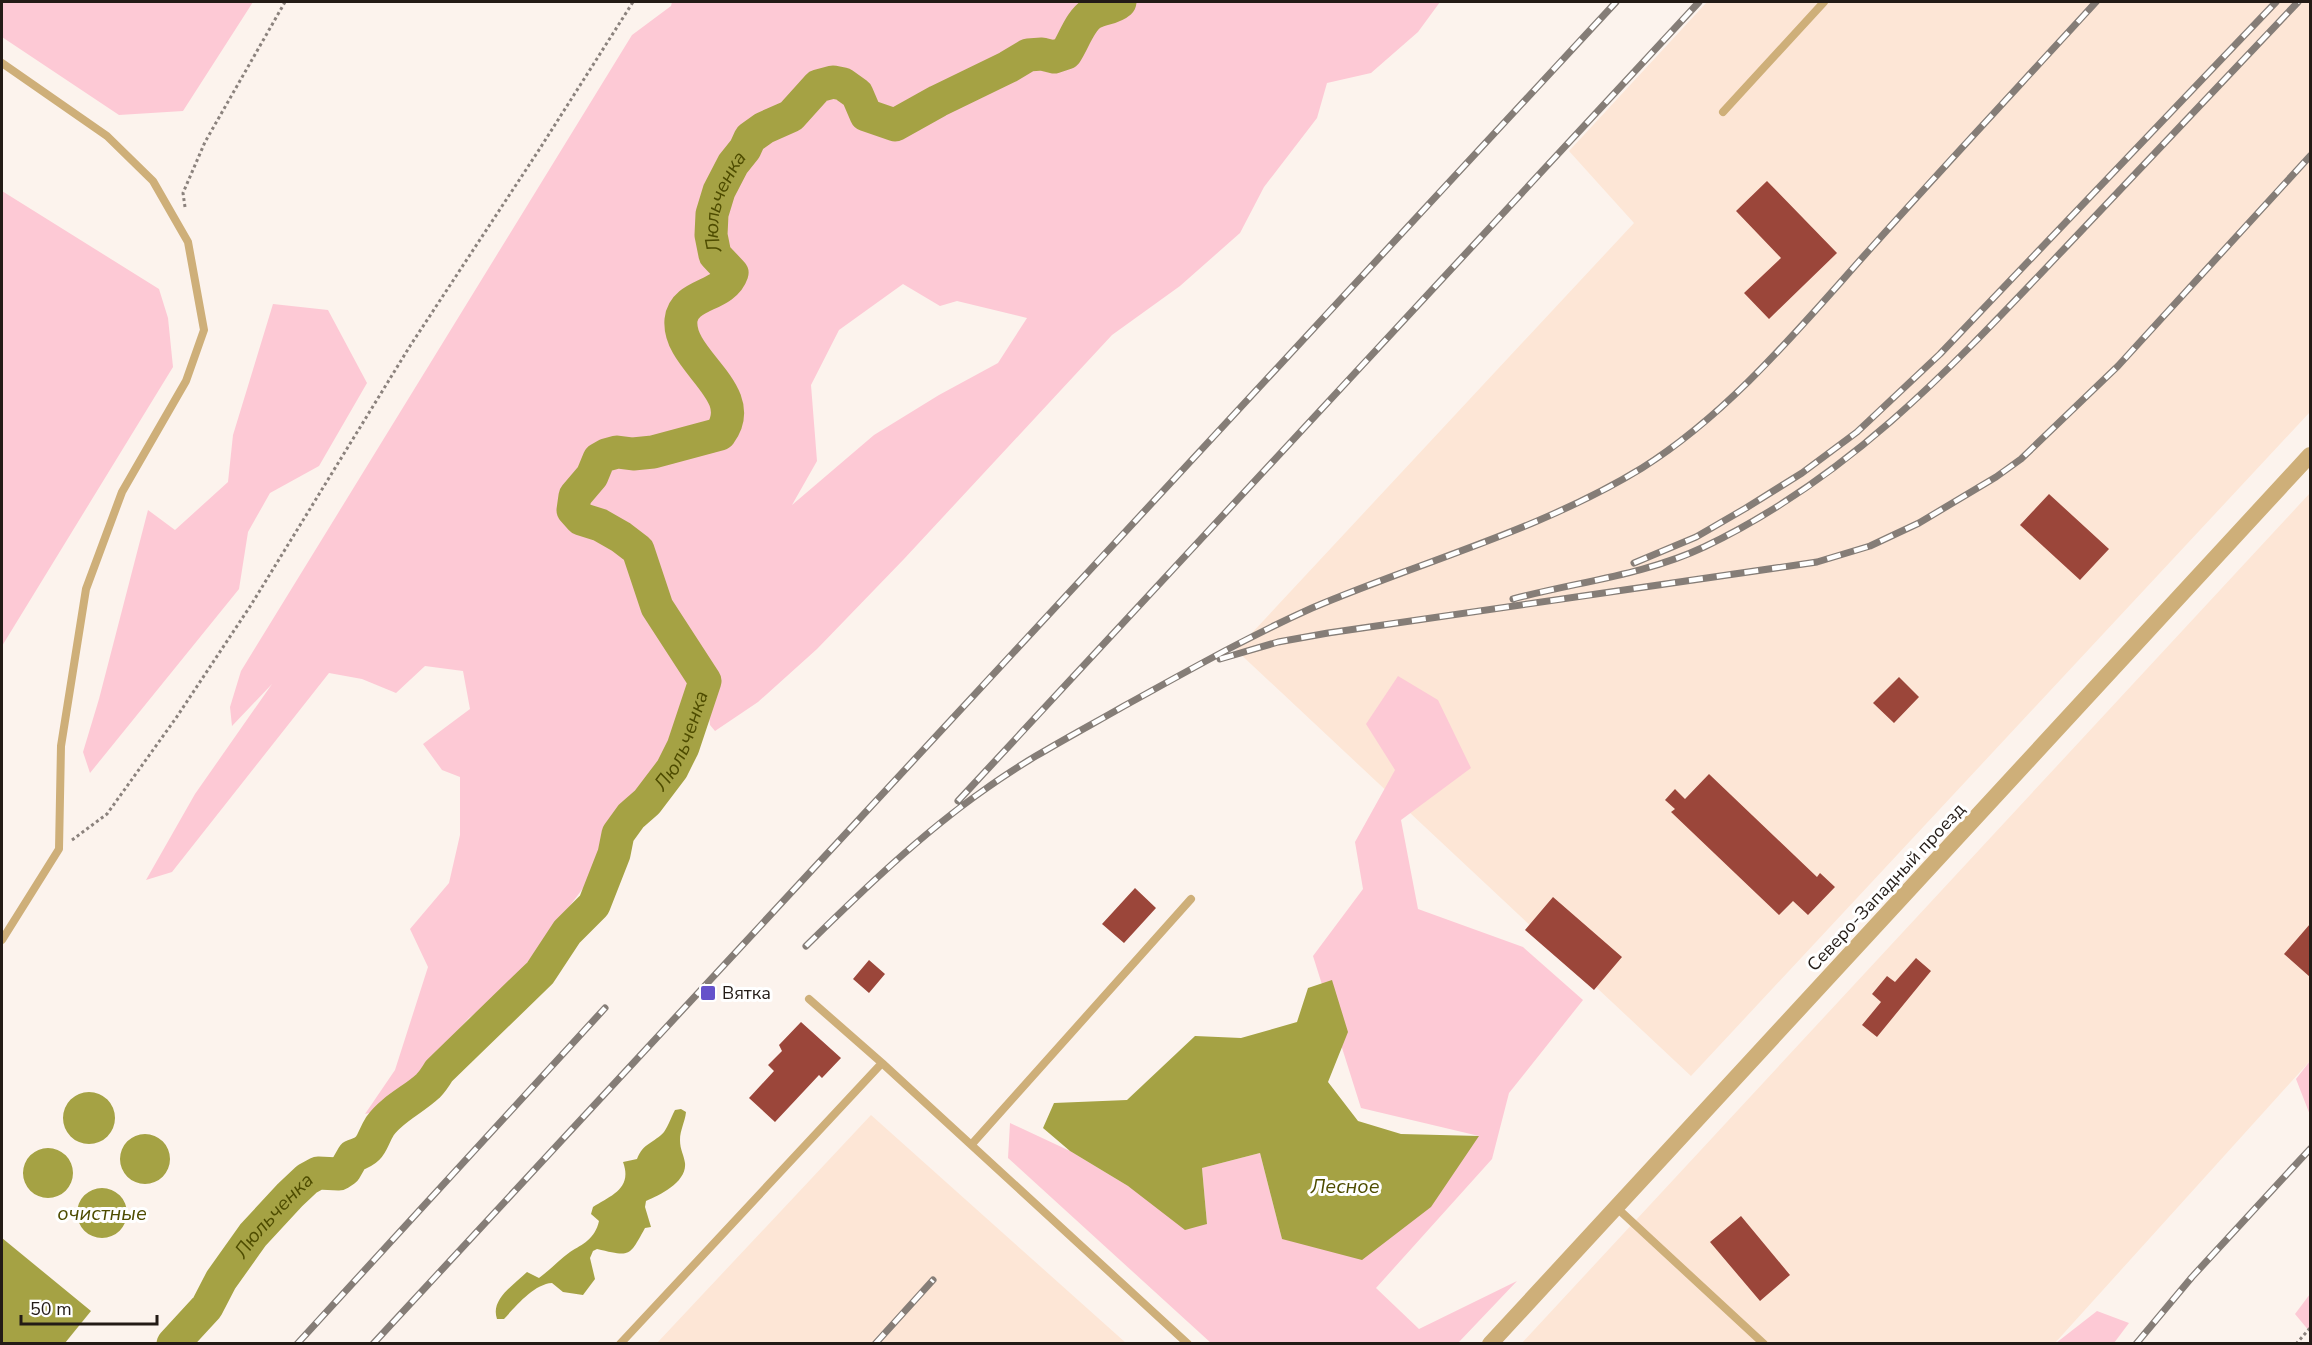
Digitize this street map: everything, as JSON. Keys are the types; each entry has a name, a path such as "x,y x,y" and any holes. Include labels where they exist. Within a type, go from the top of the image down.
{"street":[{"name":"Северо-Западный проезд","path":"1490,1344 2310,455"}],"lane":[{"path":"1723,112 1824,2"},
{"path":"2,63 107,136 153,180 188,242 204,330 186,381 123,492 86,589 61,746 59,849 2,940"},
{"path":"972,1144 1191,899"},
{"path":"809,999 972,1144 1188,1344"},
{"path":"620,1344 882,1063"},
{"path":"1617,1208 1764,1344"}],"path":[{"path":"185,213 183,194 205,142 285,2"},
{"path":"59,849 106,814 182,708 251,605 410,346 633,2"},
{"path":"2296,1344 2310,1328"}],"shaded area":[{"path":"2,2 253,2 183,111 119,115 2,37"},
{"path":"672,2 1440,2 1418,32 1371,73 1327,83 1317,118 1264,187 1240,233 1180,286 1112,335 817,649 758,702 715,731 710,725 707,696 698,695 686,704 657,766 584,887 505,992 469,1018 412,1085 386,1109 365,1114 395,1070 428,967 410,929 449,883 460,835 460,777 442,770 423,744 470,709 463,671 425,666 396,693 362,679 329,673 172,872 146,880 195,794 272,684 232,726 230,707 241,671 632,35 671,6","holes":["903,284 940,306 957,301 1027,318 998,363 939,395 874,435 792,505 817,461 811,385 839,330"]},
{"path":"1707,2 2310,2 2310,412 1691,1076 1236,650 1634,223 1569,151"},
{"path":"2,191 159,289 168,318 173,367 2,646"},
{"path":"273,304 328,310 367,383 319,466 270,493 248,532 239,589 90,773 83,752 148,510 175,530 228,482 233,435"},
{"path":"2310,493 2310,1061 2055,1343 1521,1344"},
{"path":"1398,676 1438,700 1471,768 1401,820 1418,909 1523,947 1583,1000 1509,1093 1492,1159 1376,1288 1419,1329 1517,1281 1458,1343 1211,1343 1008,1158 1010,1123 1070,1151 1128,1186 1207,1224 1202,1168 1260,1153 1282,1239 1479,1136 1361,1108 1313,956 1363,889 1355,842 1395,770 1366,724"},
{"path":"2310,1061 2310,1115 2296,1079"},
{"path":"871,1115 1126,1343 657,1343"},
{"path":"2310,1294 2310,1332 2295,1314"},
{"path":"2097,1311 2129,1323 2114,1343 2056,1343"}],"water":[{"name":"Лесное","path":"1332,980 1348,1032 1328,1082 1358,1121 1401,1134 1479,1136 1431,1207 1362,1260 1282,1239 1260,1153 1202,1168 1207,1224 1185,1230 1128,1186 1070,1151 1043,1128 1054,1103 1127,1100 1195,1036 1241,1038 1297,1022 1308,988"},
{"path":"89,1092 103,1096 111,1104 115,1118 111,1132 103,1140 89,1144 75,1140 67,1132 63,1118 67,1104 75,1096"},
{"path":"681,1109 686,1112 680,1140 685,1163 684,1170 682,1176 672,1187 646,1201 645,1207 651,1227 645,1228 636,1245 623,1254 597,1249 593,1251 590,1258 595,1279 583,1295 563,1292 552,1283 545,1284 526,1296 504,1319 497,1319 497,1305 500,1299 527,1272 539,1278 591,1237 599,1221 591,1214 593,1207 613,1195 622,1185 625,1179 623,1162 637,1159 646,1146 664,1132 675,1110"},
{"path":"140,1134 150,1134 163,1141 170,1154 170,1164 163,1177 150,1184 140,1184 131,1180 124,1173 120,1164 120,1154 124,1145 131,1138"},
{"path":"48,1148 57,1150 68,1159 73,1173 71,1182 62,1193 48,1198 39,1196 28,1187 23,1173 25,1164 34,1153"},
{"name":"очистные","path":"102,1188 120,1195 127,1213 120,1231 102,1238 84,1231 77,1213 84,1195"},
{"path":"2,1238 91,1311 65,1343 2,1343"}],"building":[{"path":"1767,181 1837,253 1769,319 1744,293 1781,258 1736,211"},
{"path":"2049,494 2109,549 2080,580 2020,525"},
{"path":"1899,677 1919,697 1894,723 1873,703"},
{"path":"1709,774 1817,877 1820,873 1835,887 1808,915 1793,901 1779,915 1671,812 1675,809 1665,800 1675,789 1685,799"},
{"path":"1135,888 1156,908 1124,943 1102,924"},
{"path":"1553,897 1622,957 1594,990 1525,930"},
{"path":"2310,924 2310,977 2284,954"},
{"path":"1916,958 1931,971 1877,1037 1862,1025 1881,1002 1872,994 1887,976 1895,982"},
{"path":"869,960 885,974 869,993 853,979"},
{"path":"801,1022 841,1058 822,1078 819,1075 775,1122 749,1098 774,1071 768,1065 782,1051 779,1045"},
{"path":"1741,1216 1790,1275 1760,1301 1710,1242"}],"waterway":[{"name":"Люльченка","path":"173,1344 207,1307 221,1280 253,1235 290,1195 307,1179 318,1173 339,1174 345,1170 353,1156 368,1148 385,1120 428,1086 439,1071 540,973 567,932 594,905 614,854 618,834 631,816 647,802 672,769 683,747 705,681 657,607 638,550 600,525 581,519 573,510 575,496 592,476 599,459 606,455 617,452 633,454 653,452 720,434 727,419 726,404 720,390 690,349 683,335 681,320 689,305 721,287 732,273 715,255 711,235 712,214 719,191 750,138 764,128 791,116 818,86 833,82 843,84 857,94 866,115 895,125 1028,55 1042,54 1054,57 1066,53 1088,16 1120,2"}],"railway":[{"path":"373,1344 1616,2"},
{"path":"958,801 1699,2"},
{"path":"806,946 870,884 960,807 1053,746 1288,619 1562,510 1642,468 1675,446 1764,366 2096,2"},
{"path":"1634,563 1696,537 1746,508 1802,473 1857,432 1940,354 2276,2"},
{"path":"1513,599 1634,571 1681,557 1757,519 1807,487 1854,452 1941,376 2024,292 2298,2"},
{"path":"1220,659 1278,642 1328,633 1817,562 1870,546 1919,523 1996,477 2021,459 2118,366 2310,156"},
{"path":"297,1344 605,1008"},
{"path":"2136,1344 2192,1277 2310,1149"},
{"path":"875,1344 933,1280"}],"place":[{"name":"Вятка","path":"708,993"}]}
